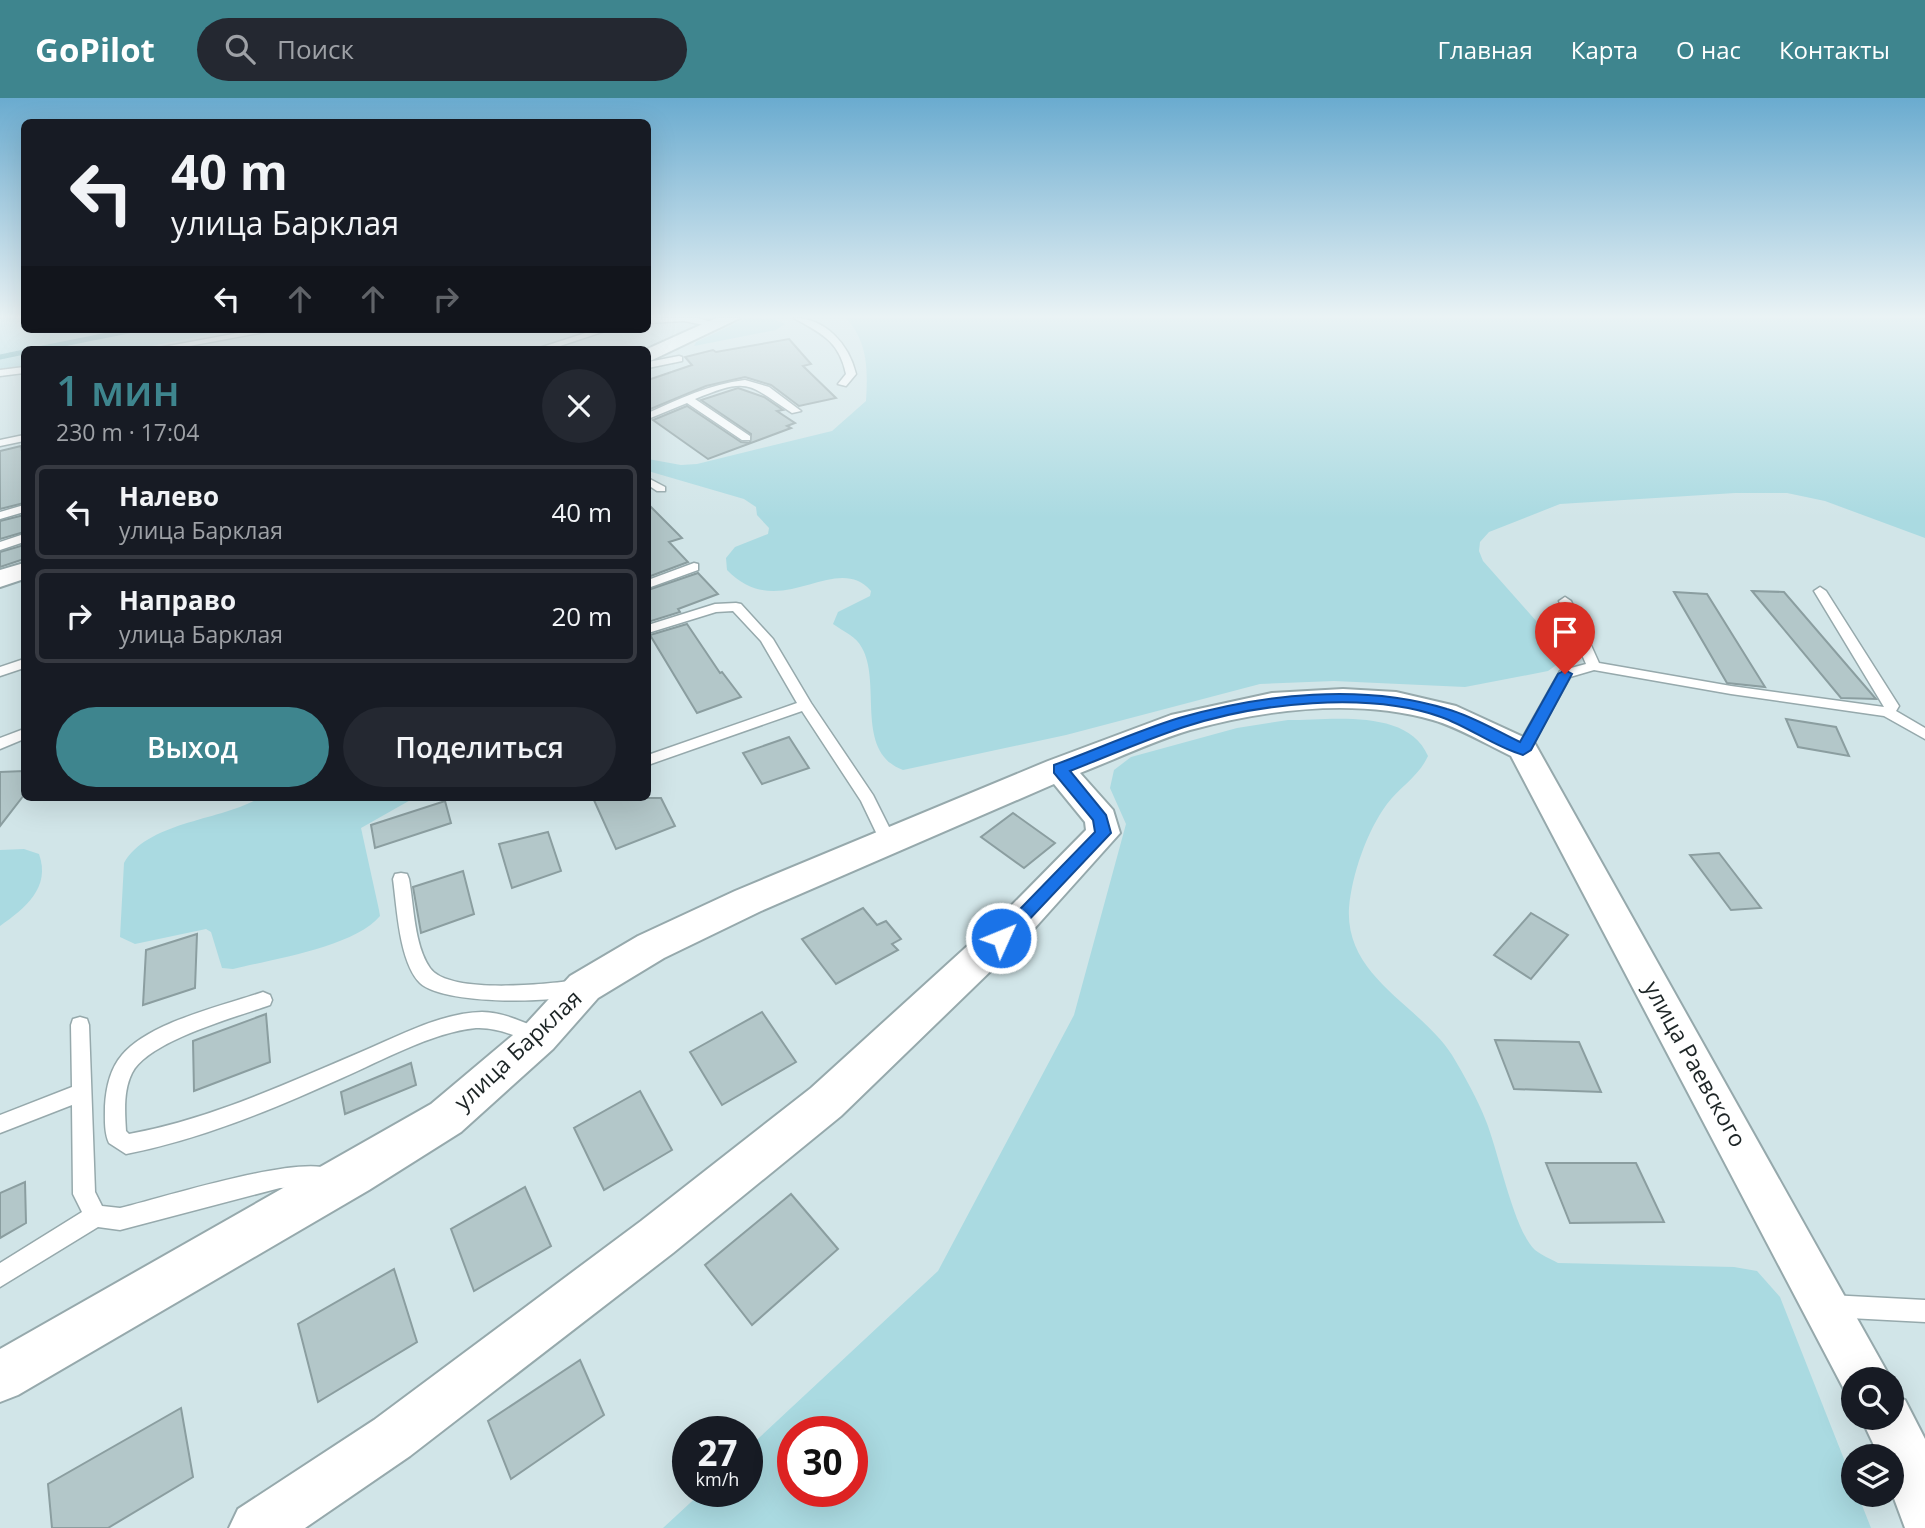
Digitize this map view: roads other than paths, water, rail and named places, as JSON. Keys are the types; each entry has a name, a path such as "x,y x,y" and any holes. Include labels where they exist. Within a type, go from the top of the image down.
{"street":[{"path":"0,579 21,572"},
{"name":"улица Барклая","path":"0,1377 353,1175 446,1118 539,1037 584,987 651,947 748,901 1059,769 1182,722 1272,703 1343,699 1396,702 1445,713 1523,750"},
{"name":"улица Раевского","path":"1523,750 1859,1367"},
{"path":"257,1528 392,1438 657,1237 826,1102 1000,939 1103,833 1101,819 1059,769"},
{"path":"1893,1430 1925,1511"}],"lane":[{"path":"651,415 736,385"},
{"path":"756,385 796,411"},
{"path":"689,400 746,438"},
{"path":"0,443 21,439"},
{"path":"651,483 661,489"},
{"path":"0,516 21,510"},
{"path":"0,546 21,539"},
{"path":"651,583 694,567"},
{"path":"1820,591 1892,706 1888,712"},
{"path":"1565,601 1594,666"},
{"path":"651,628 715,608 736,607 766,639 805,705 868,799 889,843"},
{"path":"0,672 21,664"},
{"path":"1523,750 1565,674 1594,666 1731,690 1888,712 1925,734"},
{"path":"651,759 805,705"},
{"path":"0,744 21,735"},
{"path":"401,879 415,956 426,978 446,987 466,990 547,992 584,987"},
{"path":"263,1000 146,1045 127,1063 114,1098 116,1136 126,1144 166,1138 241,1112 425,1034 464,1023 486,1020 539,1037"},
{"path":"80,1025 79,1093 84,1194 96,1216"},
{"path":"0,1124 79,1093"},
{"path":"0,1276 96,1216 120,1219 156,1212 280,1178 353,1175"},
{"path":"1826,1306 1925,1311"}]}
